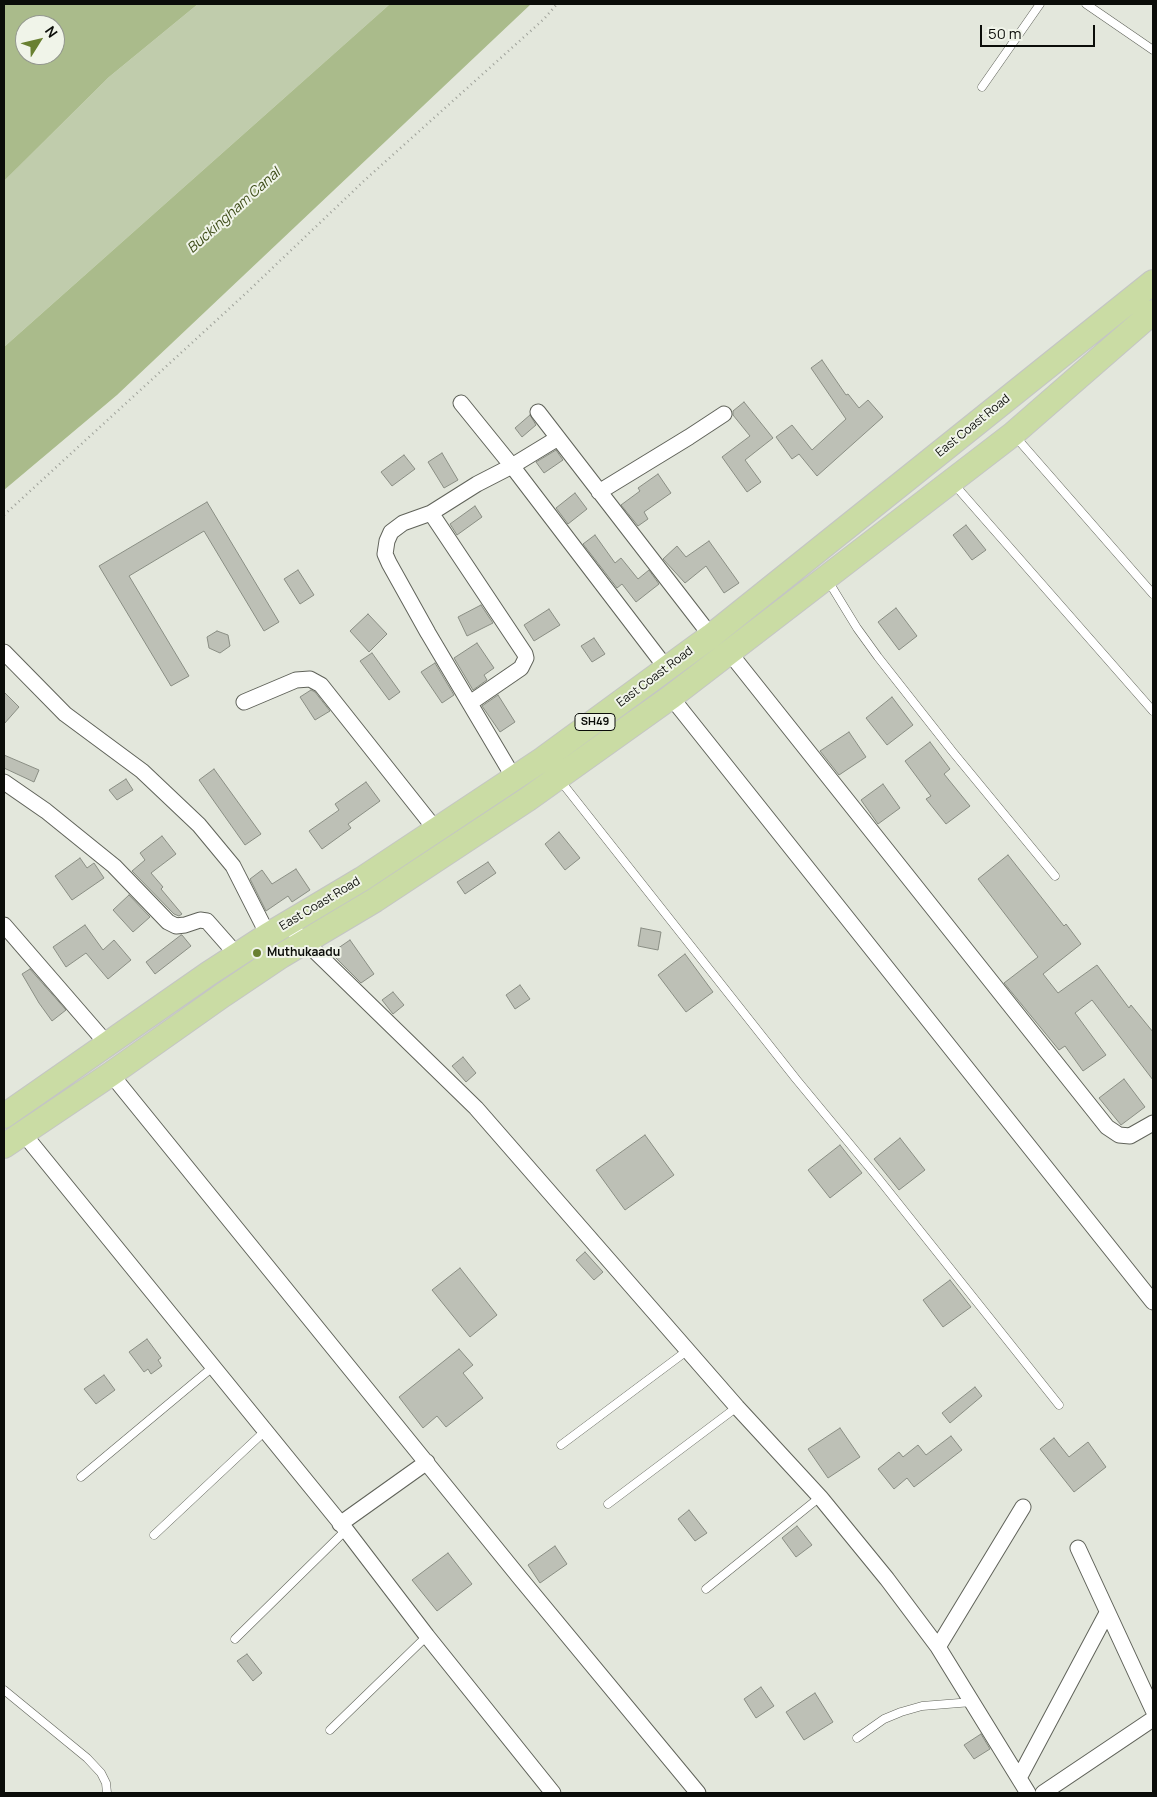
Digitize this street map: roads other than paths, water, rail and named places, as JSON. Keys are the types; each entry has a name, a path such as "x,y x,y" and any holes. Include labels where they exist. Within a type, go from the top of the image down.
{"main road":[{"name":"East Coast Road","path":"4,1116 237,955 362,879 514,778 668,669 1153,282"},
{"name":"East Coast Road","path":"4,1146 281,956 375,900 520,804 671,697 1013,434 1153,312"}],"street":[{"path":"461,403 512,466 668,669"},
{"path":"538,412 710,636"},
{"path":"599,492 724,414"},
{"path":"514,778 428,633 385,554 391,532 403,523 431,513 477,484 512,466 558,438"},
{"path":"431,513 526,658 521,668 470,704"},
{"path":"4,652 65,714 142,771 199,825 233,866 278,929 306,942 476,1108 737,1407 820,1497 938,1647 1028,1793"},
{"path":"729,652 1107,1127 1119,1135 1130,1136 1153,1123"},
{"path":"244,702 296,680 310,679 320,686 436,830"},
{"path":"671,697 1153,1302"},
{"path":"4,782 46,811 114,866 168,922 176,926 200,920 207,921 237,955"},
{"path":"4,925 108,1045"},
{"path":"111,1074 520,1578 698,1793"},
{"path":"23,1132 214,1366 553,1793"},
{"path":"343,1527 427,1462"},
{"path":"938,1647 1023,1507"},
{"path":"1078,1548 1153,1710"},
{"path":"1019,1778 1107,1613"},
{"path":"1043,1793 1153,1720"}],"lane":[{"path":"982,87 1040,4"},
{"path":"1086,4 1153,50"},
{"path":"1013,434 1153,594"},
{"path":"951,481 1153,711"},
{"path":"826,578 857,628 878,657 952,751 1056,876"},
{"path":"558,778 796,1079 878,1178 1059,1405"},
{"path":"561,1445 688,1350"},
{"path":"81,1478 214,1366"},
{"path":"608,1504 737,1407"},
{"path":"154,1535 265,1431"},
{"path":"706,1589 820,1497"},
{"path":"234,1639 343,1527"},
{"path":"330,1730 427,1636"},
{"path":"4,1690 88,1758 101,1773 106,1783 107,1793"},
{"path":"858,1738 884,1719 901,1712 922,1706 973,1702"}],"water":[{"path":"4,4 198,4 109,77 4,181"},
{"name":"Buckingham Canal","path":"390,4 531,4 117,395 4,490 4,347"}],"place":[{"name":"Muthukaadu","path":"257,953"}]}
